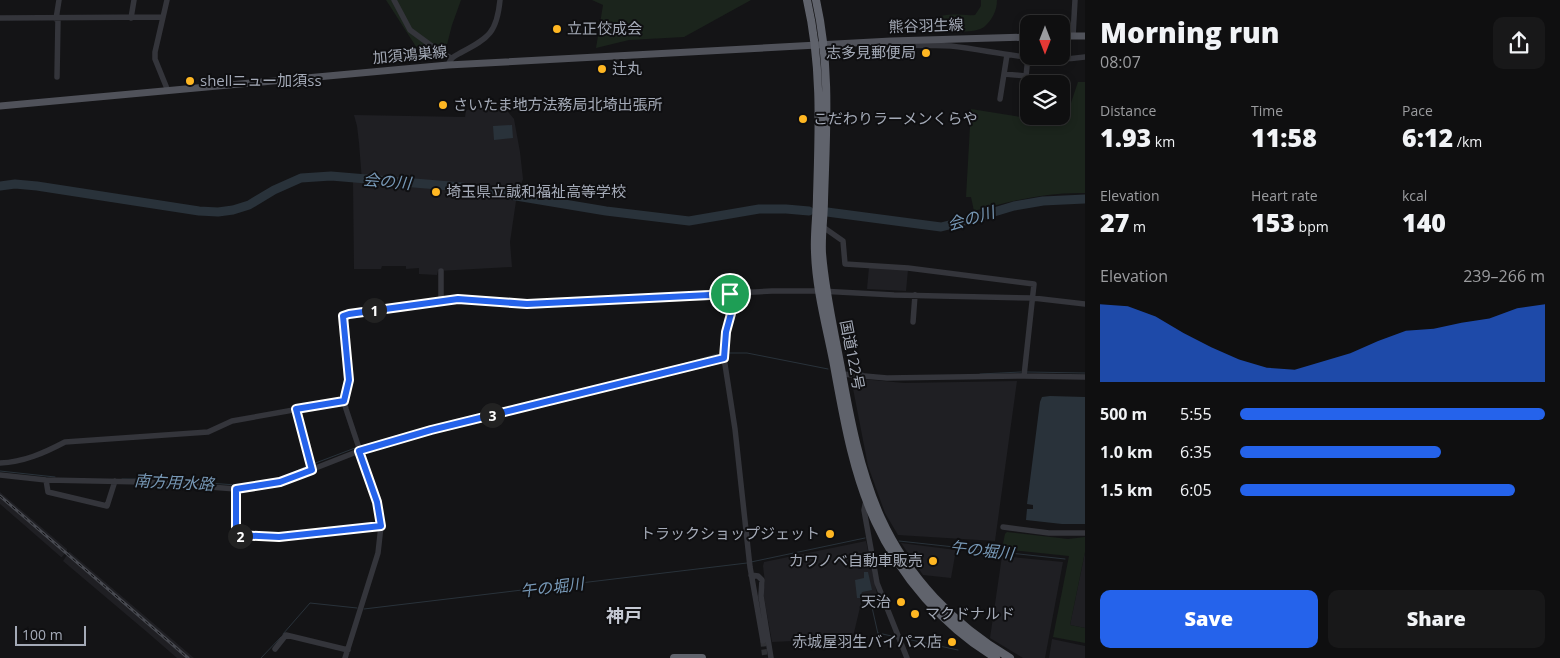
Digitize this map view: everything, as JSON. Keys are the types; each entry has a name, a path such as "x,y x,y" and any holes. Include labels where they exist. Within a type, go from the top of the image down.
{"highway":[{"name":"国道122号","path":"808,0 820,45 815,253 875,521 897,561 928,601 946,620 987,655 996,658"},
{"name":"国道122号","path":"816,0 827,91 822,251 823,291 842,405 858,472 869,497 903,557 928,590 967,628 1010,658"},
{"path":"674,658 702,658"}],"main road":[{"path":"1070,36 1085,36"},
{"name":"熊谷羽生線","path":"820,45 1020,37"},
{"name":"加須鴻巣線","path":"0,106 449,62 820,45"}],"street":[{"path":"56,77 59,0"},
{"path":"131,18 134,0"},
{"path":"167,0 156,59 168,91"},
{"path":"394,0 410,30 449,62 489,36 496,23 500,0"},
{"path":"1074,0 1074,36"},
{"path":"0,18 163,18"},
{"path":"891,41 904,45 948,46 1020,56"},
{"path":"1000,98 1007,55"},
{"path":"1070,59 1085,57"},
{"path":"1004,74 1026,76 1027,65"},
{"path":"823,228 843,241 845,264 908,268 1034,284 1024,376"},
{"path":"441,271 441,301"},
{"path":"345,658 378,554 381,526 377,502 347,416 344,401 349,380 343,316 458,299 527,304 823,291 1033,298 1085,304"},
{"path":"730,294 732,310 726,332 724,358 735,429 749,560 762,641"},
{"path":"913,322 916,295"},
{"path":"0,475 46,480 144,482 236,489 280,482 359,451 431,430 724,358"},
{"path":"842,374 888,378 1085,377"},
{"path":"0,463 27,460 65,442 208,432 232,421 344,401"},
{"path":"296,409 312,470"},
{"path":"46,480 48,492 107,506 115,482"},
{"path":"236,489 236,535 279,537 381,526"},
{"path":"869,497 864,510 877,583 907,658"},
{"path":"1003,527 1049,533 1085,533"},
{"path":"752,575 758,576 762,580 761,596 771,658"},
{"path":"275,649 286,635 348,650"}],"shaded area":[{"path":"386,0 461,0 443,60 424,59"},
{"path":"592,0 751,0 684,37 629,40 596,48 603,5"},
{"path":"981,0 997,0 994,15 984,27 961,32 948,30 938,23 937,18 945,15 975,15 981,6"},
{"path":"1078,82 1085,82 1085,193 1043,196 974,211 971,197 966,197 971,109 1020,117 1020,125 1070,125 1070,106"},
{"name":"埼玉県立誠和福祉高等学校","path":"504,107 514,119 523,179 516,201 510,242 512,267 438,271 437,275 419,274 419,268 406,269 406,266 382,266 381,269 354,269 353,181 362,181 357,126 354,115 465,117 466,110"},
{"path":"512,125 513,138 494,140 493,126"},
{"path":"869,267 908,270 906,291 867,289"},
{"path":"851,378 904,383 1017,381 995,541 898,535 885,513 868,466"},
{"path":"1042,397 1085,397 1085,524 1062,524 1026,520 1027,509 1033,509 1033,505 1027,504 1040,402"},
{"path":"0,492 67,549 62,557 0,504"},
{"path":"1007,532 1068,539 1085,537 1085,552 1070,625 1085,628 1085,643 1053,637 1069,556 1002,549"},
{"path":"866,541 877,594 863,595 851,645 807,642 806,637 793,641 772,642 763,592 765,583 764,562"},
{"name":"カワノベ自動車販売","path":"901,543 956,550 951,578 923,575"},
{"path":"69,552 194,658 177,658 63,561"},
{"path":"1085,552 1085,628 1070,625"},
{"path":"1002,556 1063,562 1045,658 1023,658 990,638"},
{"path":"864,572 868,572 872,590 862,592 860,598 857,598 855,580 864,578"},
{"path":"1052,639 1085,646 1085,658 1049,658"}],"waterway":[{"name":"会の川","path":"0,186 15,184 37,186 199,211 218,212 249,205 274,190 301,178 331,176 462,187 606,211 689,221 759,209 809,211"},
{"name":"会の川","path":"827,212 941,227 1014,206 1043,201 1085,199"},
{"name":"南方用水路","path":"728,353 747,353 828,369"},
{"name":"南方用水路","path":"641,376 717,354"},
{"name":"南方用水路","path":"848,371 863,373"},
{"name":"南方用水路","path":"980,374 1021,372"},
{"name":"南方用水路","path":"1026,372 1085,373"},
{"name":"南方用水路","path":"362,446 427,427 574,392"},
{"name":"南方用水路","path":"313,464 355,448"},
{"name":"南方用水路","path":"239,485 283,477 307,466"},
{"name":"南方用水路","path":"0,471 55,477"},
{"name":"南方用水路","path":"122,479 154,479 236,485"},
{"name":"午の堀川","path":"751,562 865,538"},
{"name":"午の堀川","path":"899,541 1065,559"},
{"name":"午の堀川","path":"364,609 747,563"},
{"name":"午の堀川","path":"283,634 310,603 357,608"},
{"path":"871,603 881,647"},
{"path":"878,633 896,637"},
{"name":"午の堀川","path":"261,658 281,637"},
{"path":"902,638 958,650"}],"tunnel":[{"path":"763,641 765,658"}],"railway":[{"path":"0,496 188,658"}],"place":[{"name":"立正佼成会","path":"557,29"},
{"name":"志多見郵便局","path":"926,53"},
{"name":"辻丸","path":"602,69"},
{"name":"shellニュー加須ss","path":"190,81"},
{"name":"さいたま地方法務局北埼出張所","path":"443,105"},
{"name":"こだわりラーメンくらや","path":"803,119"},
{"name":"埼玉県立誠和福祉高等学校","path":"436,192"},
{"name":"トラックショップジェット","path":"830,534"},
{"name":"カワノベ自動車販売","path":"933,561"},
{"name":"天治","path":"901,602"},
{"name":"マクドナルド","path":"915,614"},
{"name":"赤城屋羽生バイパス店","path":"952,642"}],"district":[{"name":"神戸","path":"624,616"}],"route":[{"path":"730,294 732,310 726,332 724,358 431,430 359,451 377,502 381,526 279,537 236,535 236,489 280,482 312,470 296,409 344,401 349,380 343,316 458,299 527,304 730,294"}]}
